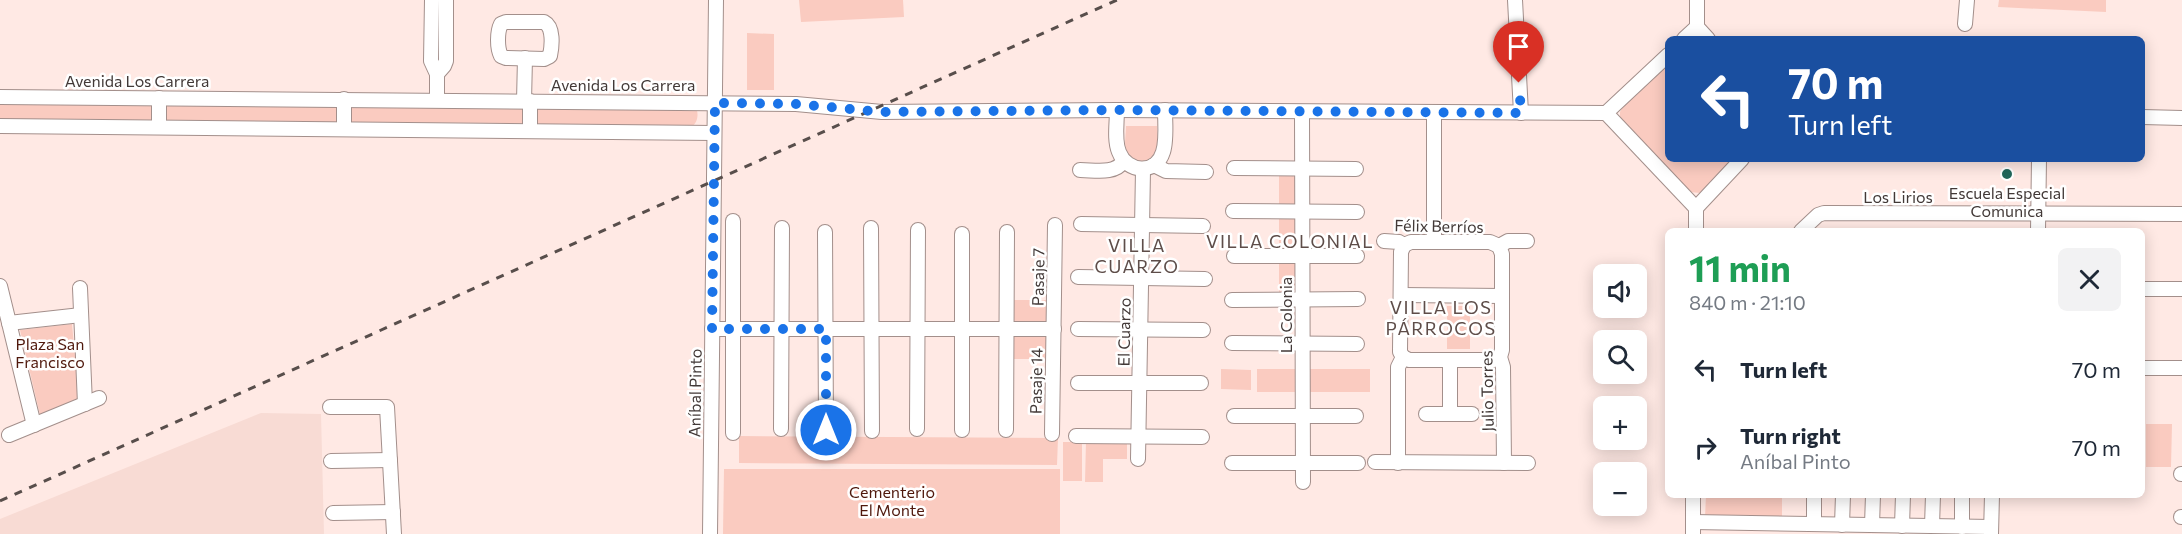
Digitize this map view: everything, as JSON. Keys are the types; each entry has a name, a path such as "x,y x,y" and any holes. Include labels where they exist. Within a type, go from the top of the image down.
{"street":[{"path":"432,0 432,63 438,74"},
{"path":"436,100 438,74 446,61 446,0"},
{"name":"Aníbal Pinto","path":"710,534 716,0"},
{"path":"1515,0 1521,113"},
{"path":"1697,0 1697,27 1705,36"},
{"path":"1965,24 1967,0"},
{"path":"1687,36 1697,27"},
{"path":"525,58 530,131"},
{"path":"1665,58 1606,113 1696,208"},
{"name":"Avenida Los Carrera","path":"0,97 796,104 882,112 1165,110 1606,113"},
{"path":"159,98 159,127"},
{"path":"344,99 344,129"},
{"path":"1118,110 1117,147 1124,161 1132,167 1206,172"},
{"name":"El Cuarzo","path":"1138,459 1142,225 1148,167 1164,150 1165,110"},
{"name":"La Colonia","path":"1302,112 1303,482"},
{"path":"1434,112 1434,242"},
{"path":"2145,117 2182,118"},
{"path":"0,126 714,132"},
{"path":"1080,170 1112,170 1121,166 1124,161"},
{"path":"1696,228 1696,208 1739,162"},
{"path":"2038,228 2039,162"},
{"path":"1234,168 1356,169"},
{"path":"1233,211 1357,212"},
{"name":"Los Lirios","path":"1805,228 1818,215 1824,213 2182,214"},
{"path":"733,221 733,433"},
{"path":"1082,224 1203,226"},
{"name":"Pasaje 7","path":"1053,329 1055,225"},
{"path":"781,429 782,228"},
{"path":"871,228 872,431"},
{"path":"917,429 918,230"},
{"path":"825,232 826,430"},
{"path":"1006,430 1007,232"},
{"path":"962,234 962,430"},
{"name":"Félix Berríos","path":"1384,242 1399,242 1404,245 1434,242 1490,242 1499,246 1508,241 1527,241"},
{"path":"1404,245 1401,252 1400,352 1403,357 1409,360 1493,360 1500,357"},
{"name":"Julio Torres","path":"1499,246 1502,254 1502,350 1500,357 1503,367 1504,463"},
{"path":"1234,256 1357,256"},
{"path":"1078,277 1205,279"},
{"path":"0,286 34,425"},
{"path":"80,288 85,404"},
{"path":"2145,289 2182,289"},
{"path":"1401,295 1502,296"},
{"path":"1232,300 1358,299"},
{"path":"9,323 81,315"},
{"path":"712,329 1053,329"},
{"name":"Pasaje 14","path":"1052,434 1053,329"},
{"path":"1078,329 1203,330"},
{"path":"1232,343 1356,344"},
{"path":"1398,462 1398,367 1403,357"},
{"path":"1450,360 1450,414"},
{"path":"2145,368 2182,368"},
{"path":"1078,383 1201,383"},
{"path":"9,435 99,398"},
{"path":"330,407 387,407 394,534"},
{"path":"1426,414 1472,414"},
{"path":"1234,416 1356,416"},
{"path":"1076,436 1202,437"},
{"path":"331,461 390,460"},
{"path":"1375,462 1528,464"},
{"path":"1232,463 1358,463"},
{"path":"1693,498 1693,528 1814,524 1845,528 1962,527 1991,531 1992,498"},
{"path":"1814,498 1814,524"},
{"path":"1843,498 1845,528"},
{"path":"1874,498 1879,528"},
{"path":"1904,498 1911,528"},
{"path":"1932,526 1933,498"},
{"path":"1962,498 1962,527"},
{"path":"333,513 393,512"}],"shaded area":[{"path":"261,413 321,414 324,534 0,534 0,519"}],"green space":[{"path":"799,0 903,0 904,17 801,22"},
{"path":"1999,0 2106,0 2106,12 1998,7"},
{"path":"747,33 774,34 774,90 747,90"},
{"path":"1665,66 1665,162 1731,162 1700,193 1690,192 1620,118 1623,106"},
{"path":"512,103 696,106 697,116 696,122 689,129 516,123 0,121 0,104"},
{"path":"1126,126 1157,126 1157,148 1150,158 1136,161 1129,156 1125,145"},
{"path":"1279,174 1292,174 1295,178 1295,295 1279,295"},
{"path":"1011,300 1048,300 1048,359 1011,359"},
{"path":"1447,306 1470,306 1470,349 1447,349"},
{"name":"Plaza San Francisco","path":"72,324 79,400 40,415 20,330"},
{"path":"1221,369 1251,370 1251,390 1221,389"},
{"path":"1257,369 1370,369 1370,392 1257,392"},
{"path":"2146,424 2172,424 2171,467 2146,467"},
{"path":"739,436 1058,438 1057,465 739,463"},
{"path":"1086,441 1127,442 1127,459 1103,459 1103,482 1085,482"},
{"path":"1063,442 1082,442 1082,481 1063,481"},
{"name":"Cementerio El Monte","path":"724,469 1060,469 1060,534 723,534"},
{"path":"1706,498 1782,498 1782,520 1705,518"}],"railway":[{"path":"0,501 1117,0"}],"place":[{"name":"Escuela Especial Comunica","path":"2007,174"}],"district":[{"name":"VILLA COLONIAL","path":"1290,242"},
{"name":"VILLA CUARZO","path":"1137,256"},
{"name":"VILLA LOS PÁRROCOS","path":"1441,318"}],"route":[{"path":"826,430 826,329 712,329 715,103 815,105 868,112 1118,110 1521,113 1519,83"}]}
